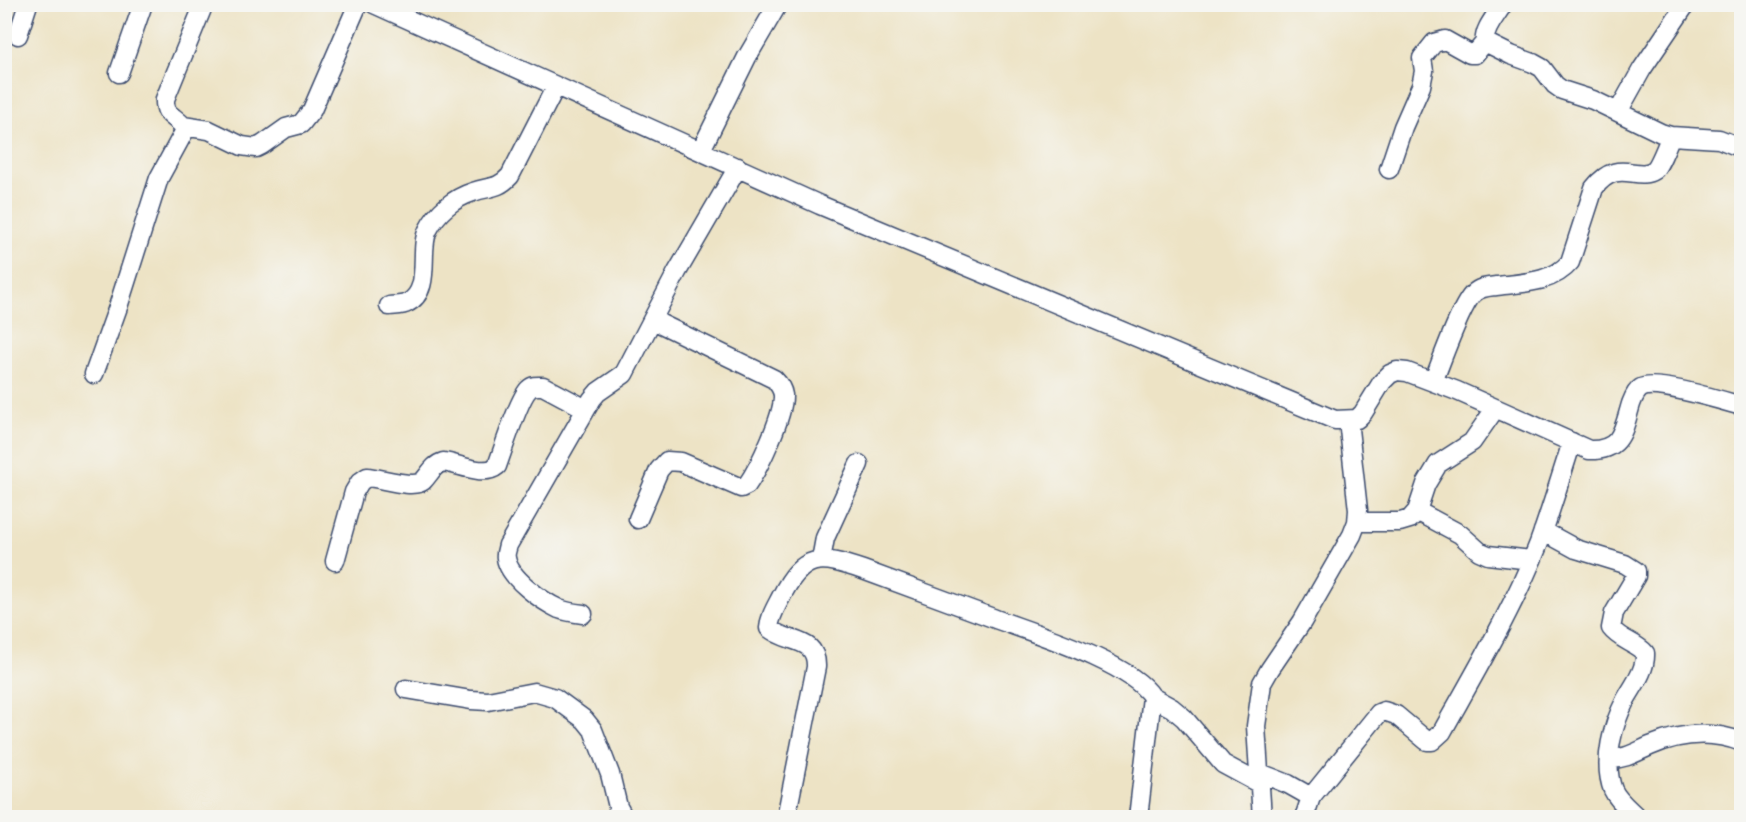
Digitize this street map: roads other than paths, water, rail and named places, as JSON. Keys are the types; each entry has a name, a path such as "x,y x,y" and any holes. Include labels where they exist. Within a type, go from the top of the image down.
{"street":[{"path":"18,35 28,4"},
{"path":"119,73 143,4"},
{"path":"204,4 165,99 165,108 169,115 183,126 209,130 242,146 256,148 279,132 301,124 312,111 358,4"},
{"path":"374,4 820,205 1335,420 1358,419 1382,382 1389,374 1397,371 1407,372 1433,382 1589,450 1609,448 1616,443 1634,396 1641,388 1667,387 1742,406"},
{"path":"701,150 747,57 778,4"},
{"path":"1389,169 1403,127 1421,86 1424,71 1422,58 1425,52 1434,43 1445,40 1470,54 1475,54 1485,42 1484,37 1487,30 1503,4"},
{"path":"1618,112 1642,69 1686,4"},
{"path":"1485,42 1542,68 1554,85 1562,90 1593,100 1644,126 1671,136 1719,140 1742,148"},
{"path":"389,306 406,304 419,292 425,268 427,231 440,212 457,198 474,191 502,185 510,176 556,86"},
{"path":"93,374 118,307 159,178 179,144 184,132 183,126"},
{"path":"1433,382 1464,308 1473,293 1482,288 1534,281 1553,275 1565,268 1570,262 1594,188 1601,180 1620,171 1641,173 1653,171 1671,136"},
{"path":"583,614 561,610 541,599 510,571 505,557 508,544 586,409 598,392 624,374 677,272 738,167"},
{"path":"638,519 659,470 667,461 681,462 741,488 747,485 780,416 783,398 782,387 774,379 653,320"},
{"path":"335,561 354,492 360,482 367,477 414,484 421,482 437,464 443,462 483,471 492,470 497,466 522,401 528,390 535,386 543,386 586,409"},
{"path":"1357,522 1400,522 1410,519 1417,511 1426,484 1438,464 1472,442 1495,409"},
{"path":"1262,818 1256,726 1262,683 1302,622 1352,535 1357,522 1358,510 1348,420"},
{"path":"1304,818 1311,797 1379,712 1384,711 1396,716 1427,741 1432,741 1442,732 1486,651 1531,560 1543,531 1572,442"},
{"path":"821,560 825,538 859,465"},
{"path":"1417,511 1460,534 1479,551 1488,555 1531,560"},
{"path":"1543,531 1576,549 1625,564 1636,571 1636,576 1614,613 1611,628 1615,634 1639,646 1645,653 1645,660 1642,672 1619,712 1614,728 1610,776 1614,791 1638,818"},
{"path":"786,818 816,667 816,657 812,648 774,633 769,628 770,620 790,578 798,570 821,560 832,560 863,570 1077,649 1128,675 1147,689 1152,698 1172,708 1184,718 1223,764 1260,778 1288,784 1311,797"},
{"path":"406,689 471,700 488,701 534,692 555,698 585,720 593,730 610,774 618,807 624,818"},
{"path":"1138,818 1152,698"},
{"path":"1610,759 1621,759 1651,745 1704,733 1724,735 1742,742"}]}
